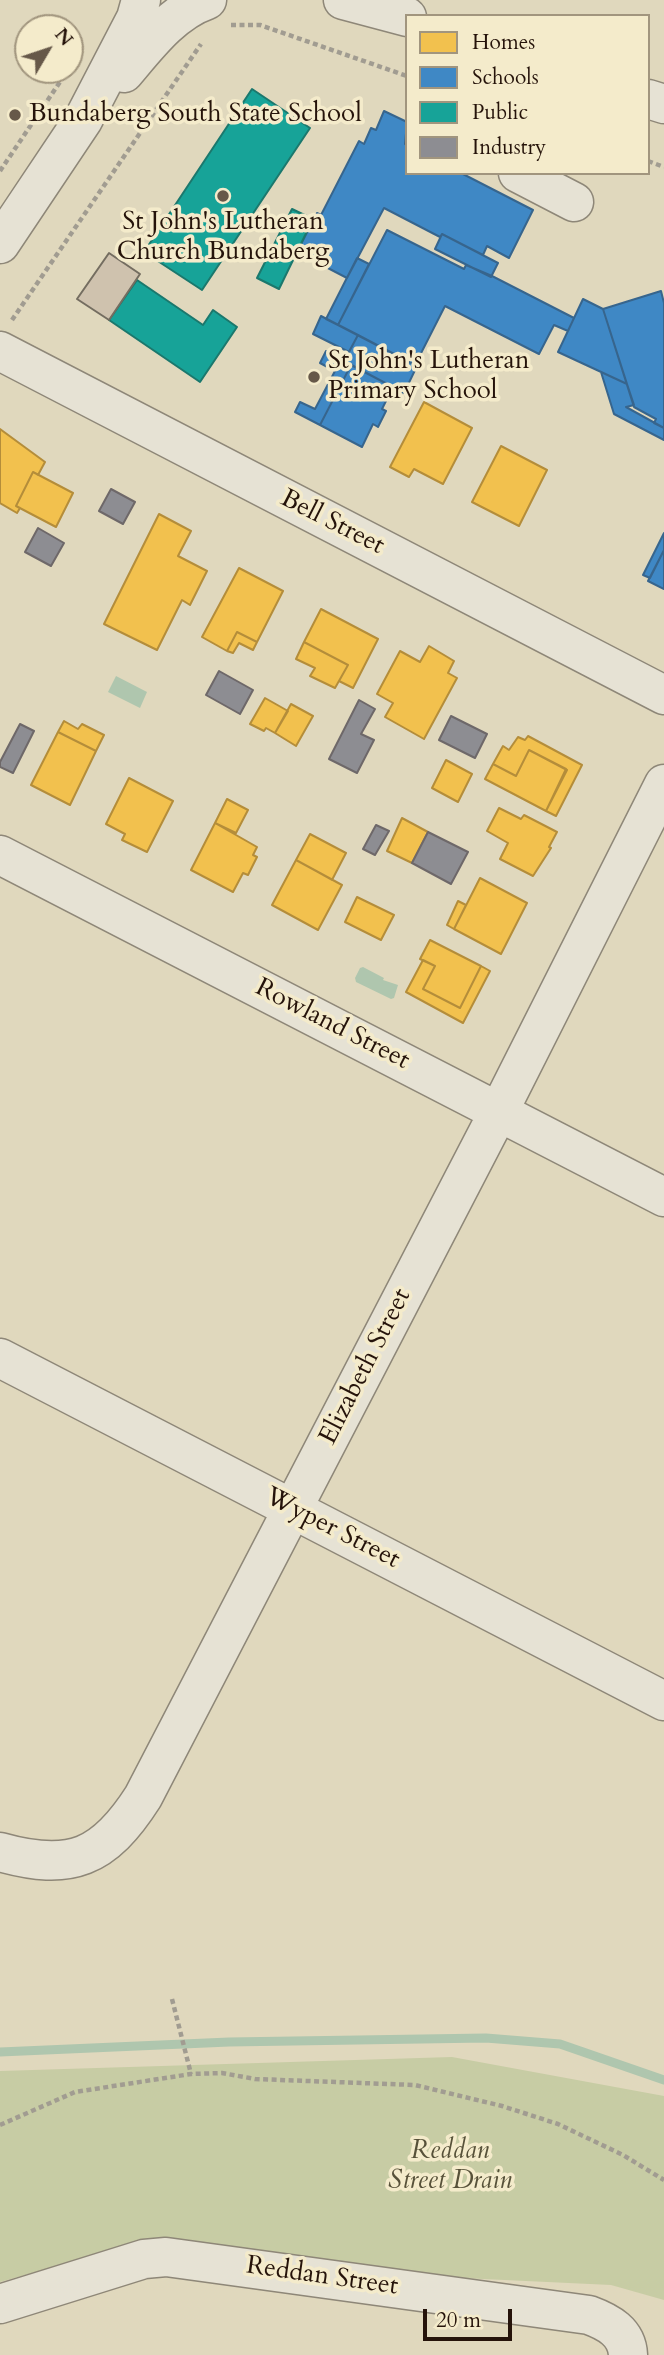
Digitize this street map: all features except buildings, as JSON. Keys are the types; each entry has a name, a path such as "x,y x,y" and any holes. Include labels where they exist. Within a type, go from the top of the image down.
{"street":[{"path":"0,244 83,120 131,29 141,0"},
{"path":"199,0 214,9"},
{"path":"343,0 405,16"},
{"path":"386,0 416,14"},
{"path":"83,120 176,16 191,5 214,9"},
{"path":"522,175 574,202"},
{"name":"Bell Street","path":"4,338 664,695"},
{"name":"Elizabeth Street","path":"0,1852 20,1858 47,1861 74,1859 95,1851 121,1828 143,1797 499,1111 664,784"},
{"name":"Rowland Street","path":"0,855 664,1197"},
{"name":"Wyper Street","path":"0,1358 664,1701"},
{"name":"Reddan Street","path":"0,2304 144,2259 178,2258 589,2315 606,2322 621,2333 628,2355"}],"path":[{"path":"214,9 235,24 260,25 405,75"},
{"path":"4,338 204,41"},
{"path":"0,171 59,84"},
{"path":"172,1999 190,2071"},
{"path":"0,2125 75,2092 190,2071 255,2079 415,2085 502,2106 558,2124 623,2155 664,2180"}],"green space":[{"name":"Reddan Street Drain","path":"452,2057 664,2096 664,2300 611,2285 462,2278 155,2238 0,2282 0,2071"}],"shaded area":[{"path":"116,676 147,692 140,708 108,692"},
{"path":"363,967 384,978 383,980 398,985 394,998 356,982 355,978"}],"waterway":[{"path":"0,2052 229,2042 486,2038 560,2044 664,2080"}],"place":[{"name":"Bundaberg South State School","path":"15,115"},
{"name":"St John's Lutheran Church Bundaberg","path":"223,196"},
{"name":"St John's Lutheran Primary School","path":"314,377"}]}
